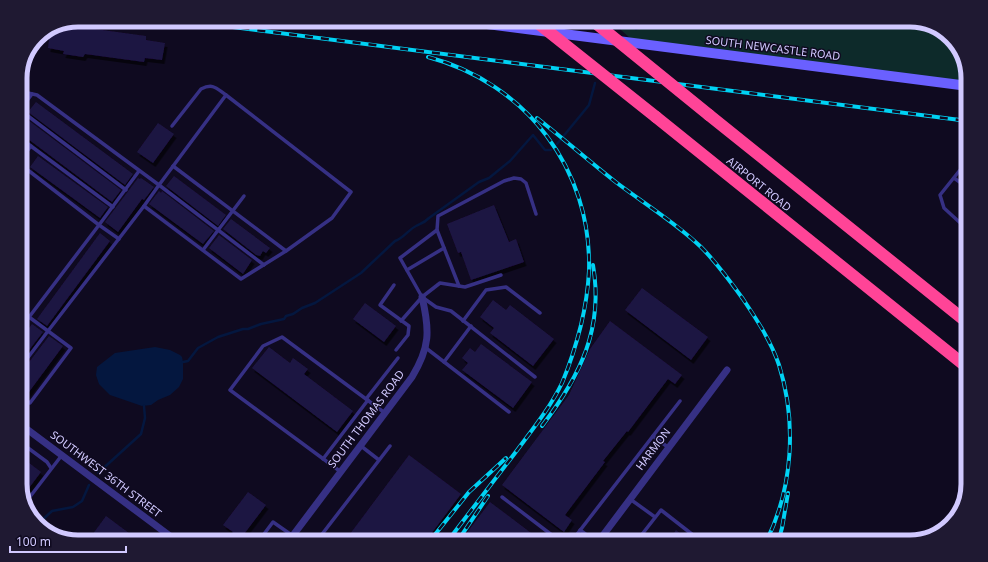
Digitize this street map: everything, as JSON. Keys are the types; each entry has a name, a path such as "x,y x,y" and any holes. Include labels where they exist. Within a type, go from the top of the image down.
{"highway":[{"name":"AIRPORT ROAD","path":"543,27 961,362"},
{"name":"AIRPORT ROAD","path":"601,27 961,317"}],"street":[{"name":"SOUTH NEWCASTLE ROAD","path":"510,27 961,85"},
{"name":"SOUTH THOMAS ROAD","path":"293,535 420,365 426,348 428,332 427,318 422,298"},
{"name":"HARMON","path":"602,535 727,370"},
{"name":"SOUTHWEST 36TH STREET","path":"27,429 169,535"}],"lane":[{"path":"144,206 241,279 286,252 332,218 352,192 226,95 212,86 201,89 172,126"},
{"path":"27,91 37,95 264,265"},
{"path":"27,98 30,93"},
{"path":"27,359 144,206 226,95"},
{"path":"27,115 126,190"},
{"path":"27,144 113,207"},
{"path":"27,150 30,146"},
{"path":"173,166 286,252"},
{"path":"27,169 119,239"},
{"path":"961,169 940,195 944,208 961,224"},
{"path":"27,320 139,171"},
{"path":"459,286 437,230 438,216 504,181 514,178 521,179 526,183 536,214"},
{"path":"954,178 961,183"},
{"path":"203,250 244,196"},
{"path":"437,230 400,258 422,298 436,307 451,311 535,377"},
{"path":"407,270 444,248"},
{"path":"401,321 422,298 440,283 465,287 501,276"},
{"path":"394,285 380,305 408,326 408,336 396,350"},
{"path":"464,321 486,290 506,287 540,313"},
{"path":"27,401 30,403 71,348 30,316"},
{"path":"444,362 470,326"},
{"path":"341,472 230,390 263,346 282,337 385,413"},
{"path":"426,348 509,412"},
{"path":"323,459 398,358"},
{"path":"576,535 680,400"},
{"path":"653,436 669,448"},
{"path":"360,446 379,460"},
{"path":"321,535 390,446"},
{"path":"27,447 47,462 51,468"},
{"path":"29,498 62,455"},
{"path":"502,497 551,535"},
{"path":"630,499 655,517"},
{"path":"641,535 661,510 693,535"},
{"path":"263,535 273,522 291,535"},
{"path":"580,530 587,535"}],"green space":[{"path":"618,27 917,27 936,34 951,47 957,58 961,74 961,81 631,39"}],"water":[{"path":"155,347 170,350 182,357 183,379 179,387 170,395 151,405 142,406 110,395 99,384 96,375 97,367 115,353"}],"building":[{"path":"71,27 146,36 146,40 165,43 162,60 145,58 144,62 85,54 83,57 63,54 64,51 48,48 49,36"},
{"path":"36,102 133,174 125,185 28,112"},
{"path":"27,119 121,190 112,202 27,138"},
{"path":"158,123 174,134 153,163 137,152"},
{"path":"38,156 108,207 100,218 30,167"},
{"path":"174,176 226,215 218,226 166,186"},
{"path":"138,178 141,178 154,187 144,200 142,199 118,232 105,222"},
{"path":"159,191 161,193 162,191 214,231 203,244 149,204"},
{"path":"494,205 509,242 516,239 524,262 471,280 461,252 458,253 447,224"},
{"path":"231,219 270,248 266,253 263,251 260,256 256,255 223,229"},
{"path":"100,233 110,241 47,326 37,319"},
{"path":"219,235 252,260 243,274 209,248"},
{"path":"642,288 708,337 691,360 625,310"},
{"path":"493,300 506,310 510,305 554,339 533,366 490,333 494,328 480,317"},
{"path":"365,303 396,326 384,342 353,319"},
{"path":"610,321 682,375 675,384 668,379 628,432 627,431 603,461 605,462 565,515 572,520 564,532 502,485 569,395 590,349"},
{"path":"32,324 43,332 27,353 27,331"},
{"path":"49,336 63,346 27,395 27,365"},
{"path":"481,344 532,382 513,408 462,370 468,363 462,358 470,348 475,352"},
{"path":"269,347 290,363 293,358 308,369 304,374 353,411 337,432 252,368"},
{"path":"409,455 461,494 430,535 349,535"},
{"path":"27,461 41,472 27,490"},
{"path":"248,492 266,505 243,535 231,535 233,532 223,525"},
{"path":"490,502 534,535 465,535"},
{"path":"106,516 132,535 92,535"},
{"path":"676,530 682,535 673,535"}],"waterway":[{"path":"636,27 636,29 640,27"},
{"path":"557,144 589,105 595,83"},
{"path":"183,362 188,361 198,348 218,337 261,324 284,319 286,316 315,303 361,273 395,241 413,228 424,222 479,182 489,178 510,161 533,135 545,150 551,150"},
{"path":"98,473 141,434 145,418 144,406"},
{"path":"42,520 52,511 73,507 82,501 89,485"}],"railway":[{"path":"233,27 961,120"},
{"path":"428,57 463,69 495,87 523,109 546,136 565,165 579,198 587,234 589,271 586,299 579,332 573,354 562,383 534,427 452,535"},
{"path":"537,118 617,183 671,222 701,247 738,292 768,339 776,356 785,387 790,432 787,477 782,500 769,535"},
{"path":"542,426 568,389 586,351 592,331 595,310 596,288 593,265"},
{"path":"435,535 469,492 506,458"},
{"path":"780,535 788,493"},
{"path":"462,535 488,496"}]}
